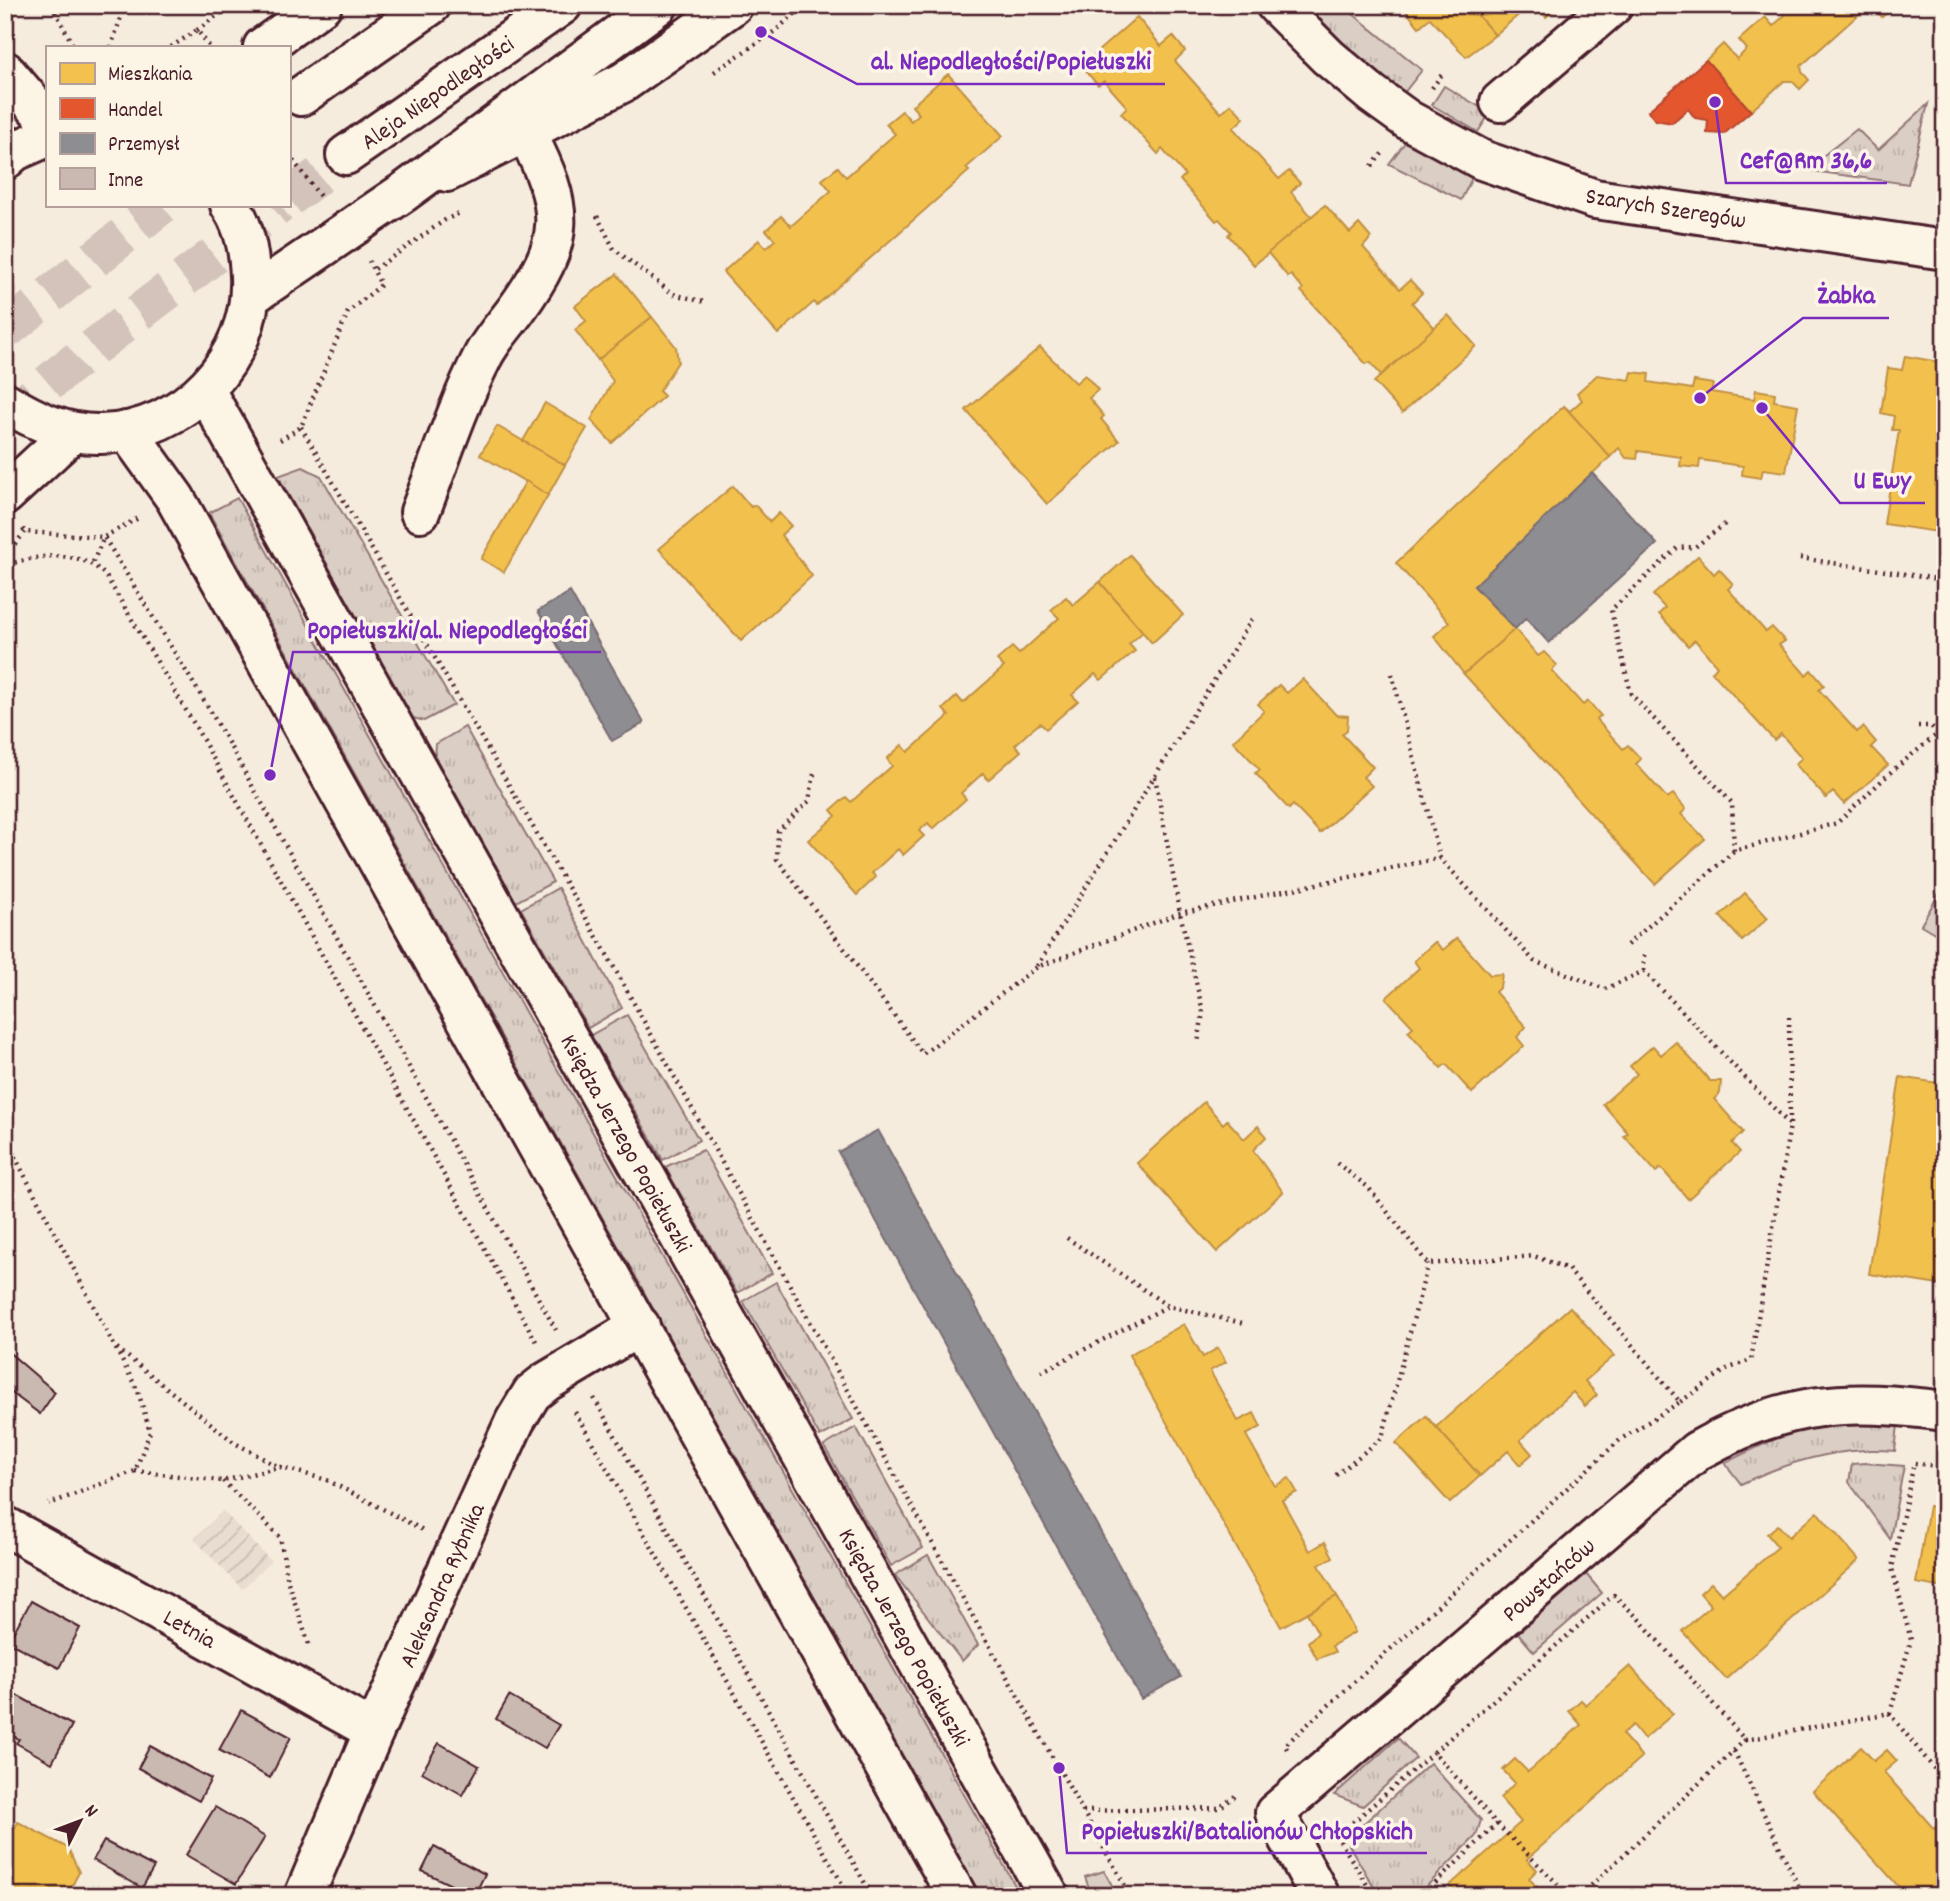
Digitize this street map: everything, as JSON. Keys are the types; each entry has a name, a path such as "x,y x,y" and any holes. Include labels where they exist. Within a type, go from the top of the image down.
{"main road":[{"path":"263,46 322,5"},
{"path":"301,96 431,5"},
{"name":"Aleja Niepodległości","path":"346,155 562,5"},
{"path":"251,296 404,192 658,5"},
{"path":"404,192 527,134 625,82 733,5"},
{"name":"Szarych Szeregów","path":"1276,5 1328,57 1372,94 1408,120 1482,160 1595,200 1945,250"},
{"path":"1500,102 1613,5"},
{"path":"5,71 46,119"},
{"path":"420,512 482,356 536,282 550,254 556,225 556,202 546,171 527,134"},
{"path":"5,160 15,151 46,137"},
{"path":"5,402 35,420 73,432 100,434 127,431 169,416 205,390 233,352 243,330 251,296 249,254 230,206"},
{"name":"Księdza Jerzego Popiełuszki","path":"205,390 1049,1896"},
{"path":"127,431 175,498 324,769 640,1326 957,1896"},
{"path":"12,510 73,432"},
{"name":"Aleksandra Rybnika","path":"304,1896 374,1731 515,1421 532,1393 564,1370 640,1326"},
{"name":"Powstańców","path":"1320,1896 1275,1813 1697,1451 1740,1427 1815,1406 1879,1402 1945,1411"},
{"name":"Letnia","path":"5,1526 374,1731"}],"path":[{"path":"52,5 73,46"},
{"path":"111,46 125,5"},
{"path":"173,46 232,5"},
{"path":"197,30 209,46"},
{"path":"592,204 614,249 673,294 705,302"},
{"path":"301,427 605,950 1131,1896"},
{"path":"12,510 26,532"},
{"path":"1725,524 1695,547 1677,548 1611,610 1632,694 1731,803 1734,851"},
{"path":"26,532 104,537"},
{"path":"26,532 6,555 13,563 35,557 76,557 93,562 106,576 193,722 564,1370 872,1896"},
{"path":"93,562 104,537"},
{"path":"104,537 211,712 849,1896"},
{"path":"1800,558 1945,580"},
{"path":"1037,967 1254,616"},
{"path":"1392,674 1440,858 1534,961 1605,989 1644,971"},
{"path":"1918,726 1931,726 1938,734"},
{"path":"1627,945 1734,851 1837,822 1893,770 1945,728"},
{"path":"814,774 809,802 778,831 777,859 923,1054 1037,967 1180,913 1440,858"},
{"path":"1155,776 1180,913 1203,1012 1198,1043"},
{"path":"1644,955 1644,971 1790,1125"},
{"path":"1431,1609 1621,1439 1727,1369 1751,1360 1790,1125 1789,1017"},
{"path":"5,1139 138,1391 150,1432 135,1471"},
{"path":"1334,1161 1368,1187 1428,1264"},
{"path":"1067,1238 1168,1306 1242,1324"},
{"path":"1428,1264 1534,1256 1569,1269 1680,1402"},
{"path":"1336,1475 1382,1438 1428,1264"},
{"path":"1041,1372 1168,1306"},
{"path":"114,1346 235,1443 280,1468 327,1480 457,1548"},
{"path":"1889,1713 1911,1640 1892,1568 1913,1463 1945,1467"},
{"path":"40,1507 135,1471 223,1481 280,1468"},
{"path":"223,1481 280,1537 288,1582 307,1635 324,1703"},
{"path":"1374,1896 1337,1836 1614,1595 1638,1618 1745,1740"},
{"path":"1580,1896 1745,1740 1889,1713"},
{"path":"1889,1713 1945,1782"},
{"path":"1734,1751 1803,1896"},
{"path":"1434,1752 1497,1824 1570,1896"},
{"path":"1083,1811 1219,1808 1248,1787"},
{"path":"1422,1896 1497,1824"}],"shaded area":[{"path":"223,1511 271,1561 242,1589 194,1539"}],"green space":[{"path":"1306,5 1342,5 1422,70 1403,94 1354,54"},
{"path":"1444,86 1490,113 1478,132 1432,105"},
{"path":"1928,104 1908,184 1812,171 1818,160 1857,129 1878,150"},
{"path":"1406,141 1472,178 1461,200 1389,164"},
{"path":"303,467 321,476 454,705 424,721 413,718 278,476"},
{"path":"237,498 1021,1896 981,1896 209,513"},
{"path":"465,727 553,882 516,902 435,757 436,744"},
{"path":"1945,883 1945,939 1921,925"},
{"path":"558,888 622,1008 588,1028 521,909"},
{"path":"627,1015 699,1140 663,1160 591,1035"},
{"path":"703,1150 772,1273 737,1293 665,1167"},
{"path":"776,1282 853,1419 820,1437 743,1301"},
{"path":"1858,1422 1898,1425 1895,1451 1855,1451 1816,1457 1778,1468 1741,1484 1725,1463 1789,1434 1820,1426"},
{"path":"856,1427 923,1548 891,1566 824,1446"},
{"path":"1852,1464 1904,1466 1890,1539 1849,1482"},
{"path":"928,1555 978,1645 962,1661 895,1575"},
{"path":"1586,1574 1602,1593 1534,1652 1518,1633"},
{"path":"1398,1738 1416,1758 1363,1806 1334,1795"},
{"path":"1430,1763 1481,1820 1476,1836 1417,1896 1379,1896 1349,1845 1351,1835"},
{"path":"1104,1871 1118,1896 1092,1896 1085,1877"}],"building: Mieszkania":[{"path":"1411,5 1469,5 1495,35 1466,57 1430,18 1419,27 1405,10"},
{"path":"1469,5 1553,5 1556,8 1546,17 1537,7 1529,6 1495,35"},
{"path":"1776,5 1890,5 1892,8 1882,17 1874,8 1867,7 1801,66 1802,72 1809,80 1800,89 1792,81 1784,81 1751,111 1706,60 1723,44 1737,59 1747,49 1739,40 1765,17 1773,26 1785,15"},
{"path":"1137,17 1161,46 1173,36 1185,51 1175,61 1221,113 1231,104 1244,118 1233,128 1279,179 1289,171 1300,183 1291,192 1312,217 1254,265 1228,235 1231,232 1219,219 1216,221 1180,180 1185,175 1162,149 1158,154 1121,113 1127,107 1104,81 1098,85 1081,66"},
{"path":"948,74 1003,136 966,168 969,171 816,306 814,302 778,334 723,272 759,240 766,248 775,240 766,230 781,216 791,226 831,191 822,180 838,167 846,177 895,134 886,124 902,111 911,121 919,114 912,106"},
{"path":"1325,205 1350,233 1359,224 1371,238 1363,247 1400,289 1410,280 1422,293 1412,303 1435,328 1381,375 1370,362 1366,364 1301,291 1303,289 1291,275 1288,277 1268,253"},
{"path":"617,274 652,317 598,360 575,330 586,321 575,306"},
{"path":"1448,315 1476,346 1402,413 1374,382"},
{"path":"652,317 676,347 678,362 659,391 664,396 612,443 591,420 613,381 598,360"},
{"path":"1040,347 1076,383 1085,375 1098,390 1089,398 1104,416 1101,419 1119,441 1047,504 966,410"},
{"path":"1905,356 1945,363 1945,533 1884,524 1899,430 1892,430 1894,416 1881,413 1888,368 1902,370"},
{"path":"1632,372 1649,374 1648,382 1692,389 1694,381 1713,384 1711,392 1754,399 1756,390 1775,393 1774,401 1798,405 1786,472 1763,469 1761,478 1742,475 1743,466 1700,460 1699,468 1680,466 1681,457 1638,451 1637,459 1626,458 1619,448 1610,457 1564,406 1570,411 1582,400 1577,393 1597,375 1630,380"},
{"path":"545,403 587,428 565,465 523,441"},
{"path":"1564,406 1610,457 1474,586 1515,629 1464,674 1434,636 1449,622 1396,563"},
{"path":"497,426 565,465 548,495 480,455"},
{"path":"526,481 548,495 504,572 481,559"},
{"path":"733,486 751,507 755,505 770,522 779,513 791,526 781,535 812,576 741,641 659,549"},
{"path":"1130,555 1183,615 1152,643 1100,582"},
{"path":"1698,556 1714,574 1719,569 1733,584 1728,589 1766,632 1772,627 1785,641 1779,645 1806,675 1811,670 1824,685 1819,690 1857,732 1863,727 1876,742 1871,747 1888,765 1844,804 1833,792 1826,798 1795,764 1802,758 1781,734 1774,740 1712,672 1717,666 1695,640 1688,646 1659,614 1665,608 1653,595"},
{"path":"1100,582 1143,632 1129,644 1135,651 1101,680 1095,674 1072,695 1078,701 1046,729 1040,723 1028,733 1015,745 1021,751 988,780 983,773 961,793 966,799 933,829 928,823 919,831 924,836 903,855 898,849 872,873 876,877 857,895 808,840 836,816 831,810 846,797 851,802 892,766 887,759 902,745 908,752 949,716 943,709 957,696 963,703 1004,667 997,660 1012,647 1019,654 1059,618 1051,610 1066,597 1073,605"},
{"path":"1515,629 1538,656 1544,652 1557,665 1552,671 1583,705 1588,701 1601,716 1596,719 1623,749 1628,745 1641,759 1636,764 1667,798 1673,794 1686,809 1681,814 1705,839 1655,884 1464,674"},
{"path":"1303,679 1336,715 1348,716 1347,730 1342,734 1373,767 1363,777 1372,786 1320,833 1293,805 1289,809 1255,773 1260,770 1233,741 1264,711 1258,704 1279,685 1287,693"},
{"path":"1745,893 1768,918 1742,941 1720,916"},
{"path":"1457,938 1490,975 1502,974 1500,987 1495,992 1526,1027 1517,1037 1524,1046 1472,1093 1446,1064 1441,1068 1408,1031 1413,1027 1386,998 1419,968 1414,961 1435,942 1443,950"},
{"path":"1676,1042 1710,1081 1721,1081 1720,1093 1714,1099 1743,1132 1732,1143 1740,1152 1688,1199 1661,1168 1656,1172 1624,1136 1628,1133 1603,1104 1637,1074 1630,1066 1653,1046 1661,1055"},
{"path":"1900,1077 1945,1084 1945,1286 1869,1274"},
{"path":"1204,1102 1223,1124 1227,1120 1244,1139 1258,1126 1266,1137 1253,1150 1283,1192 1217,1252 1137,1163"},
{"path":"1570,1307 1614,1356 1585,1381 1597,1395 1585,1406 1573,1392 1520,1440 1532,1454 1520,1465 1508,1451 1480,1476 1436,1427"},
{"path":"1184,1324 1203,1357 1218,1348 1226,1362 1210,1371 1238,1421 1254,1413 1261,1427 1246,1435 1275,1486 1289,1478 1297,1492 1282,1500 1310,1551 1325,1542 1333,1557 1319,1565 1337,1596 1281,1627 1129,1355"},
{"path":"1426,1416 1480,1476 1450,1503 1396,1443"},
{"path":"1929,1506 1945,1509 1945,1588 1916,1583"},
{"path":"1817,1512 1859,1560 1726,1679 1682,1631 1711,1606 1700,1593 1711,1583 1722,1595 1778,1547 1767,1534 1778,1525 1789,1537"},
{"path":"1337,1596 1355,1632 1332,1646 1335,1652 1317,1659 1308,1642 1318,1633 1307,1613"},
{"path":"1630,1666 1673,1714 1644,1739 1633,1725 1622,1734 1642,1757 1527,1859 1537,1870 1529,1878 1544,1896 1458,1896 1449,1886 1521,1822 1500,1798 1515,1783 1503,1770 1515,1759 1528,1772 1581,1725 1569,1711 1581,1700 1586,1705"},
{"path":"1861,1747 1874,1761 1887,1750 1897,1761 1884,1772 1934,1829 1945,1818 1945,1896 1907,1896 1813,1791"},
{"path":"18,1822 68,1848 79,1872 67,1896 12,1896 5,1892 5,1845"}],"building: Handel":[{"path":"1706,60 1751,111 1724,134 1707,133 1708,120 1695,118 1688,109 1672,123 1655,120 1648,111"}],"building: Przemysł":[{"path":"1592,473 1657,544 1549,643 1526,618 1515,629 1474,586"},
{"path":"570,592 644,723 612,741 538,611"},
{"path":"878,1130 1181,1677 1141,1699 838,1152"}],"building: Inne":[{"path":"5,1349 55,1392 40,1414 5,1388"},
{"path":"31,1601 80,1628 59,1668 8,1642"},
{"path":"5,1689 72,1725 52,1763 16,1743 19,1739 5,1732"},
{"path":"509,1696 559,1725 545,1748 496,1719"},
{"path":"241,1710 291,1737 270,1778 219,1750"},
{"path":"439,1743 479,1766 463,1795 422,1772"},
{"path":"150,1746 211,1779 199,1801 138,1768"},
{"path":"215,1807 265,1837 236,1884 186,1855"},
{"path":"104,1841 154,1867 142,1888 93,1860"},
{"path":"434,1847 485,1874 474,1896 422,1871"},
{"path":"449,1885 469,1896 444,1896"}],"tunnel":[{"path":"290,197 346,155"},
{"path":"5,331 161,206"},
{"path":"5,420 64,370 279,206"}],"place":[{"name":"al. Niepodległości/Popiełuszki","path":"761,32"},
{"name":"Cef@Rm 36,6","path":"1715,102"},
{"name":"Żabka","path":"1700,398"},
{"name":"U Ewy","path":"1762,408"},
{"name":"Popiełuszki/al. Niepodległości","path":"270,775"},
{"name":"Popiełuszki/Batalionów Chłopskich","path":"1059,1768"}]}
